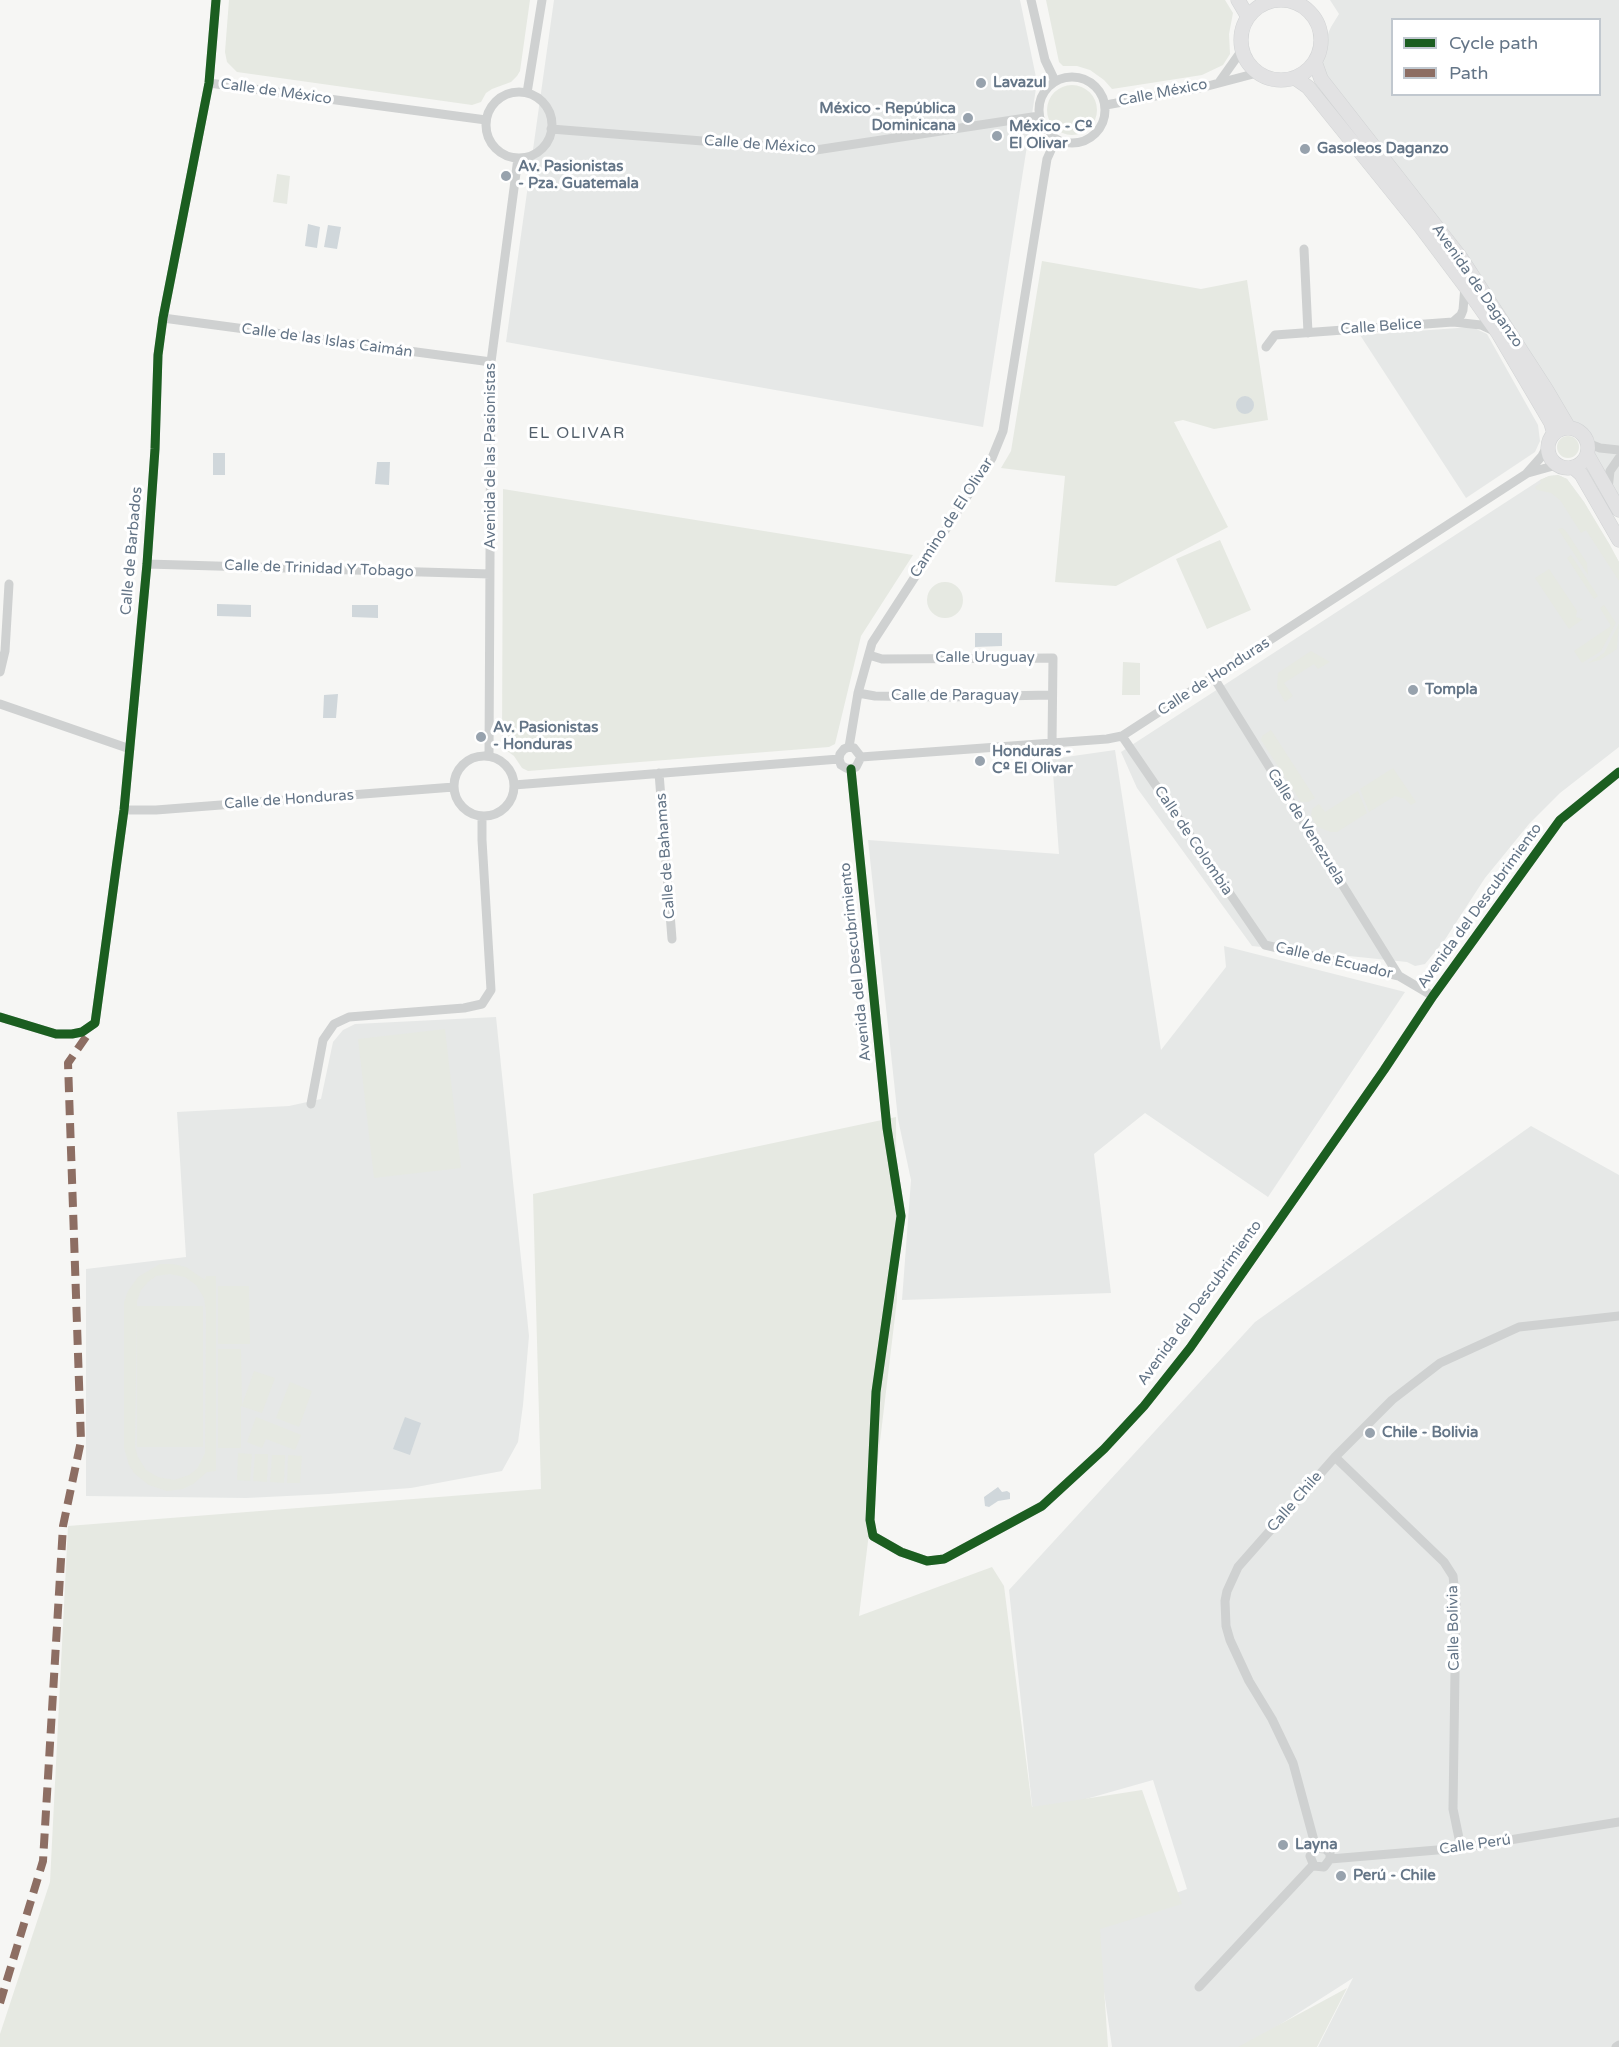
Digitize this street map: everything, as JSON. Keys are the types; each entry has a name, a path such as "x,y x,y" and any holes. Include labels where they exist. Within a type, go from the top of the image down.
{"main road":[{"path":"1238,0 1248,17"},
{"path":"1279,0 1293,2 1306,9 1316,20 1321,33 1321,48 1316,62 1307,72 1295,78 1275,80 1257,73 1250,66 1242,50 1243,27 1248,17 1262,2 1279,0"},
{"name":"Avenida de Daganzo","path":"1316,62 1321,79 1461,258 1569,428"},
{"name":"Avenida de Daganzo","path":"1295,78 1308,87 1420,226 1465,286 1498,333 1551,423 1552,438"},
{"path":"1619,510 1579,431 1569,428 1552,438 1552,459 1581,474 1619,540"},
{"path":"1568,467 1581,462 1587,448"}],"street":[{"name":"Calle de Barbados","path":"0,1017 56,1034 82,1032 95,1023 130,749 147,564 155,449 158,355 163,318 209,83 216,0"},
{"path":"527,93 542,0"},
{"path":"1031,0 1045,60 1055,81"},
{"name":"Calle México","path":"1220,81 1242,50"},
{"name":"Calle México","path":"1106,105 1203,87 1257,73"},
{"path":"1075,76 1095,85 1106,105 1106,115 1102,125 1089,139 1078,143 1067,143 1056,139 1047,132 1039,116 1041,96 1047,87 1064,77 1075,76"},
{"name":"Calle de México","path":"209,83 486,120"},
{"path":"516,92 527,93 543,103 551,120 552,129 544,147 528,157 507,156 490,142 486,131 489,110 505,95 516,92"},
{"name":"Calle de México","path":"552,129 816,150 1039,116"},
{"name":"Camino de El Olivar","path":"849,747 858,693 872,643 992,458 1003,431 1047,159 1056,139"},
{"name":"Avenida de las Pasionistas","path":"489,756 491,362 518,158"},
{"path":"1304,249 1308,333"},
{"path":"1453,322 1463,310 1465,286"},
{"name":"Calle de las Islas Caimán","path":"163,318 491,362"},
{"name":"Calle Belice","path":"1266,347 1275,335 1453,322 1481,325 1498,333"},
{"name":"Calle de Honduras","path":"861,757 1122,736 1526,474 1542,456 1552,438"},
{"path":"1587,448 1619,450"},
{"path":"1608,489 1610,471 1619,458"},
{"name":"Calle de Honduras","path":"1526,474 1553,466 1568,467"},
{"name":"Calle de Trinidad Y Tobago","path":"147,564 490,574"},
{"path":"0,672 4,651 9,584"},
{"name":"Calle Uruguay","path":"869,655 882,659 1053,658 1052,743"},
{"name":"Calle de Venezuela","path":"1214,678 1399,976"},
{"name":"Calle de Paraguay","path":"858,693 875,696 946,697 1052,695"},
{"path":"0,704 130,749"},
{"name":"Calle de Colombia","path":"1122,736 1265,945"},
{"path":"849,747 855,748 861,757 860,763 851,769 841,765 839,759 840,754 849,747"},
{"path":"489,756 499,759 507,766 514,784 509,804 492,815 482,816 473,814 459,804 454,787 455,778 464,763 472,758 489,756"},
{"path":"514,784 839,759"},
{"name":"Avenida del Descubrimiento","path":"851,769 887,1128 901,1216 876,1392 870,1520 873,1536 901,1552 927,1561 944,1559 1042,1506 1104,1449 1144,1406 1190,1348 1433,996 1560,820 1619,772"},
{"name":"Calle de Bahamas","path":"659,773 672,939"},
{"name":"Calle de Honduras","path":"124,810 156,810 454,787"},
{"path":"311,1104 323,1040 333,1024 349,1017 464,1008 482,1004 491,990 482,816"},
{"name":"Calle de Ecuador","path":"1265,945 1399,976 1433,996"},
{"name":"Calle Chile","path":"1316,1848 1293,1763 1230,1640 1226,1626 1227,1590 1238,1567 1335,1457 1392,1400 1440,1363 1519,1327 1619,1316"},
{"name":"Calle Bolivia","path":"1335,1457 1444,1562 1453,1576 1456,1603 1453,1809 1461,1848"},
{"name":"Calle Perú","path":"1330,1859 1461,1848 1619,1822"},
{"path":"1316,1848 1325,1849 1330,1853 1330,1859 1324,1867 1313,1865 1310,1856 1316,1848"},
{"path":"1199,1986 1313,1865"}],"shaded area":[{"path":"229,0 530,0 520,71 511,82 492,89 486,93 481,102 472,105 237,72 227,62 225,52"},
{"path":"554,0 1020,0 1037,82 983,427 506,342"},
{"path":"1046,0 1225,0 1233,13 1229,34 1230,54 1223,65 1202,75 1112,89 1090,70 1077,66 1063,66 1059,62"},
{"path":"1330,0 1619,0 1619,510 1585,439 1574,429 1315,62 1339,14"},
{"path":"1067,85 1077,85 1090,92 1097,105 1097,115 1090,128 1077,135 1067,135 1058,131 1051,124 1047,115 1047,105 1051,96 1058,89"},
{"path":"277,174 290,176 287,204 273,202"},
{"path":"308,224 320,227 317,248 305,246"},
{"path":"328,225 341,227 337,249 324,247"},
{"path":"1042,261 1201,289 1247,280 1268,420 1214,429 1183,420 1174,422 1228,527 1116,586 1055,582 1065,476 1001,468 1011,451"},
{"path":"1472,327 1487,334 1538,425 1540,441 1535,452 1466,498 1360,335"},
{"path":"1245,396 1251,399 1254,405 1251,411 1245,414 1239,411 1236,405 1239,399"},
{"path":"1568,436 1576,439 1579,447 1576,455 1568,458 1560,455 1557,447 1560,439"},
{"path":"213,453 225,453 225,475 213,475"},
{"path":"377,462 390,462 389,485 375,484"},
{"path":"1558,475 1567,479 1584,502 1619,562 1619,747 1560,793 1529,824 1485,878 1444,941 1425,964 1415,966 1407,962 1252,946 1137,788 1121,752 1540,480"},
{"path":"1558,475 1567,479 1610,545 1619,562 1619,581 1586,530 1581,533 1560,500 1551,493 1537,490 1535,487 1541,483 1540,480"},
{"path":"503,489 913,555 861,636 835,744 829,747 528,771 522,768 514,756 502,745"},
{"path":"1562,528 1587,563 1588,575 1558,529"},
{"path":"1220,540 1251,610 1207,629 1176,559"},
{"path":"1571,555 1598,596 1594,599 1567,558"},
{"path":"1549,569 1577,611 1576,617 1583,619 1569,629 1535,578"},
{"path":"945,582 958,587 963,600 958,613 945,618 932,613 927,600 932,587"},
{"path":"217,604 251,605 251,617 217,616"},
{"path":"352,605 378,605 378,618 352,617"},
{"path":"1604,605 1616,623 1601,651 1582,663 1574,651 1611,626 1600,608"},
{"path":"1619,623 1617,649 1600,660 1588,663 1604,653"},
{"path":"975,633 1002,633 1002,646 975,647"},
{"path":"1311,651 1330,662 1318,669 1314,664 1284,683 1293,696 1285,702 1277,688 1278,673"},
{"path":"1123,662 1140,663 1140,695 1122,695"},
{"path":"338,694 336,718 323,718 324,695"},
{"path":"1271,730 1315,798 1308,802 1301,802 1261,740 1262,736"},
{"path":"1115,750 1161,1050 1226,967 1224,946 1405,992 1268,1197 1145,1113 1094,1154 1111,1293 902,1300 911,1180 898,1119 868,840 1059,854 1052,759"},
{"path":"1393,768 1416,802 1411,805 1405,799 1395,796 1369,812 1360,789"},
{"path":"1358,791 1367,813 1337,832 1316,826 1311,815 1312,809 1319,804 1325,812"},
{"path":"496,1017 529,1336 518,1442 502,1471 411,1488 328,1494 246,1498 86,1496 86,1269 186,1257 177,1112 289,1106 321,1099 333,1042 343,1030 355,1024"},
{"path":"445,1029 461,1168 374,1178 358,1039"},
{"path":"896,1117 897,1300 859,1616 992,1567 1004,1586 1032,1807 1142,1790 1182,1904 1100,1929 1108,2047 0,2047 0,2034 50,1882 68,1526 541,1489 533,1194"},
{"path":"1531,1126 1619,1175 1619,2047 1318,2047 1353,1978 1245,2047 1112,2047 1094,1923 1187,1889 1153,1780 1033,1814 1009,1590 1255,1322"},
{"path":"160,1264 186,1267 205,1280 206,1276 216,1276 216,1471 207,1472 183,1489 167,1491 149,1485 134,1473 124,1448 124,1302 128,1291 138,1277","holes":["170,1274 185,1277 196,1285 204,1298 206,1312 205,1453 197,1469 189,1475 174,1480 158,1477 146,1470 135,1447 137,1301 141,1290 156,1276"]},
{"path":"218,1286 249,1286 250,1344 218,1344"},
{"path":"137,1306 203,1306 203,1447 137,1447"},
{"path":"218,1349 241,1349 242,1405 254,1371 275,1378 262,1413 241,1406 241,1448 218,1448"},
{"path":"290,1382 312,1391 299,1427 276,1418"},
{"path":"256,1417 301,1435 295,1450 266,1439 262,1448 247,1442"},
{"path":"405,1417 421,1423 410,1455 393,1449"},
{"path":"238,1453 252,1454 250,1481 237,1480"},
{"path":"255,1454 268,1454 267,1482 253,1481"},
{"path":"272,1455 285,1455 284,1483 270,1482"},
{"path":"288,1455 302,1456 300,1483 287,1483"},
{"path":"998,1487 1002,1492 1010,1493 1010,1499 998,1501 989,1507 985,1506 984,1497"},
{"path":"1347,1988 1317,2047 1238,2047"}],"marked path":[{"path":"0,2003 43,1861 63,1526 81,1441 68,1063 90,1031"}],"cycle path":[{"path":"0,1017 56,1034 82,1032 95,1023 124,810 147,564 155,449 158,355 163,318 209,83 216,0"},
{"path":"851,769 887,1128 901,1216 876,1392 870,1520 873,1536 901,1552 927,1561 944,1559 1042,1506 1104,1449 1144,1406 1190,1348 1433,996 1560,820 1619,772"}],"place":[{"name":"Lavazul","path":"981,83"},
{"name":"México - República Dominicana","path":"968,118"},
{"name":"México - Cº El Olivar","path":"997,136"},
{"name":"Gasoleos Daganzo","path":"1305,149"},
{"name":"Av. Pasionistas - Pza. Guatemala","path":"506,176"},
{"name":"Tompla","path":"1413,690"},
{"name":"Av. Pasionistas - Honduras","path":"481,737"},
{"name":"Honduras - Cº El Olivar","path":"980,761"},
{"name":"Chile - Bolivia","path":"1370,1433"},
{"name":"Layna","path":"1283,1845"},
{"name":"Perú - Chile","path":"1341,1876"}],"district":[{"name":"EL OLIVAR","path":"577,434"}]}
